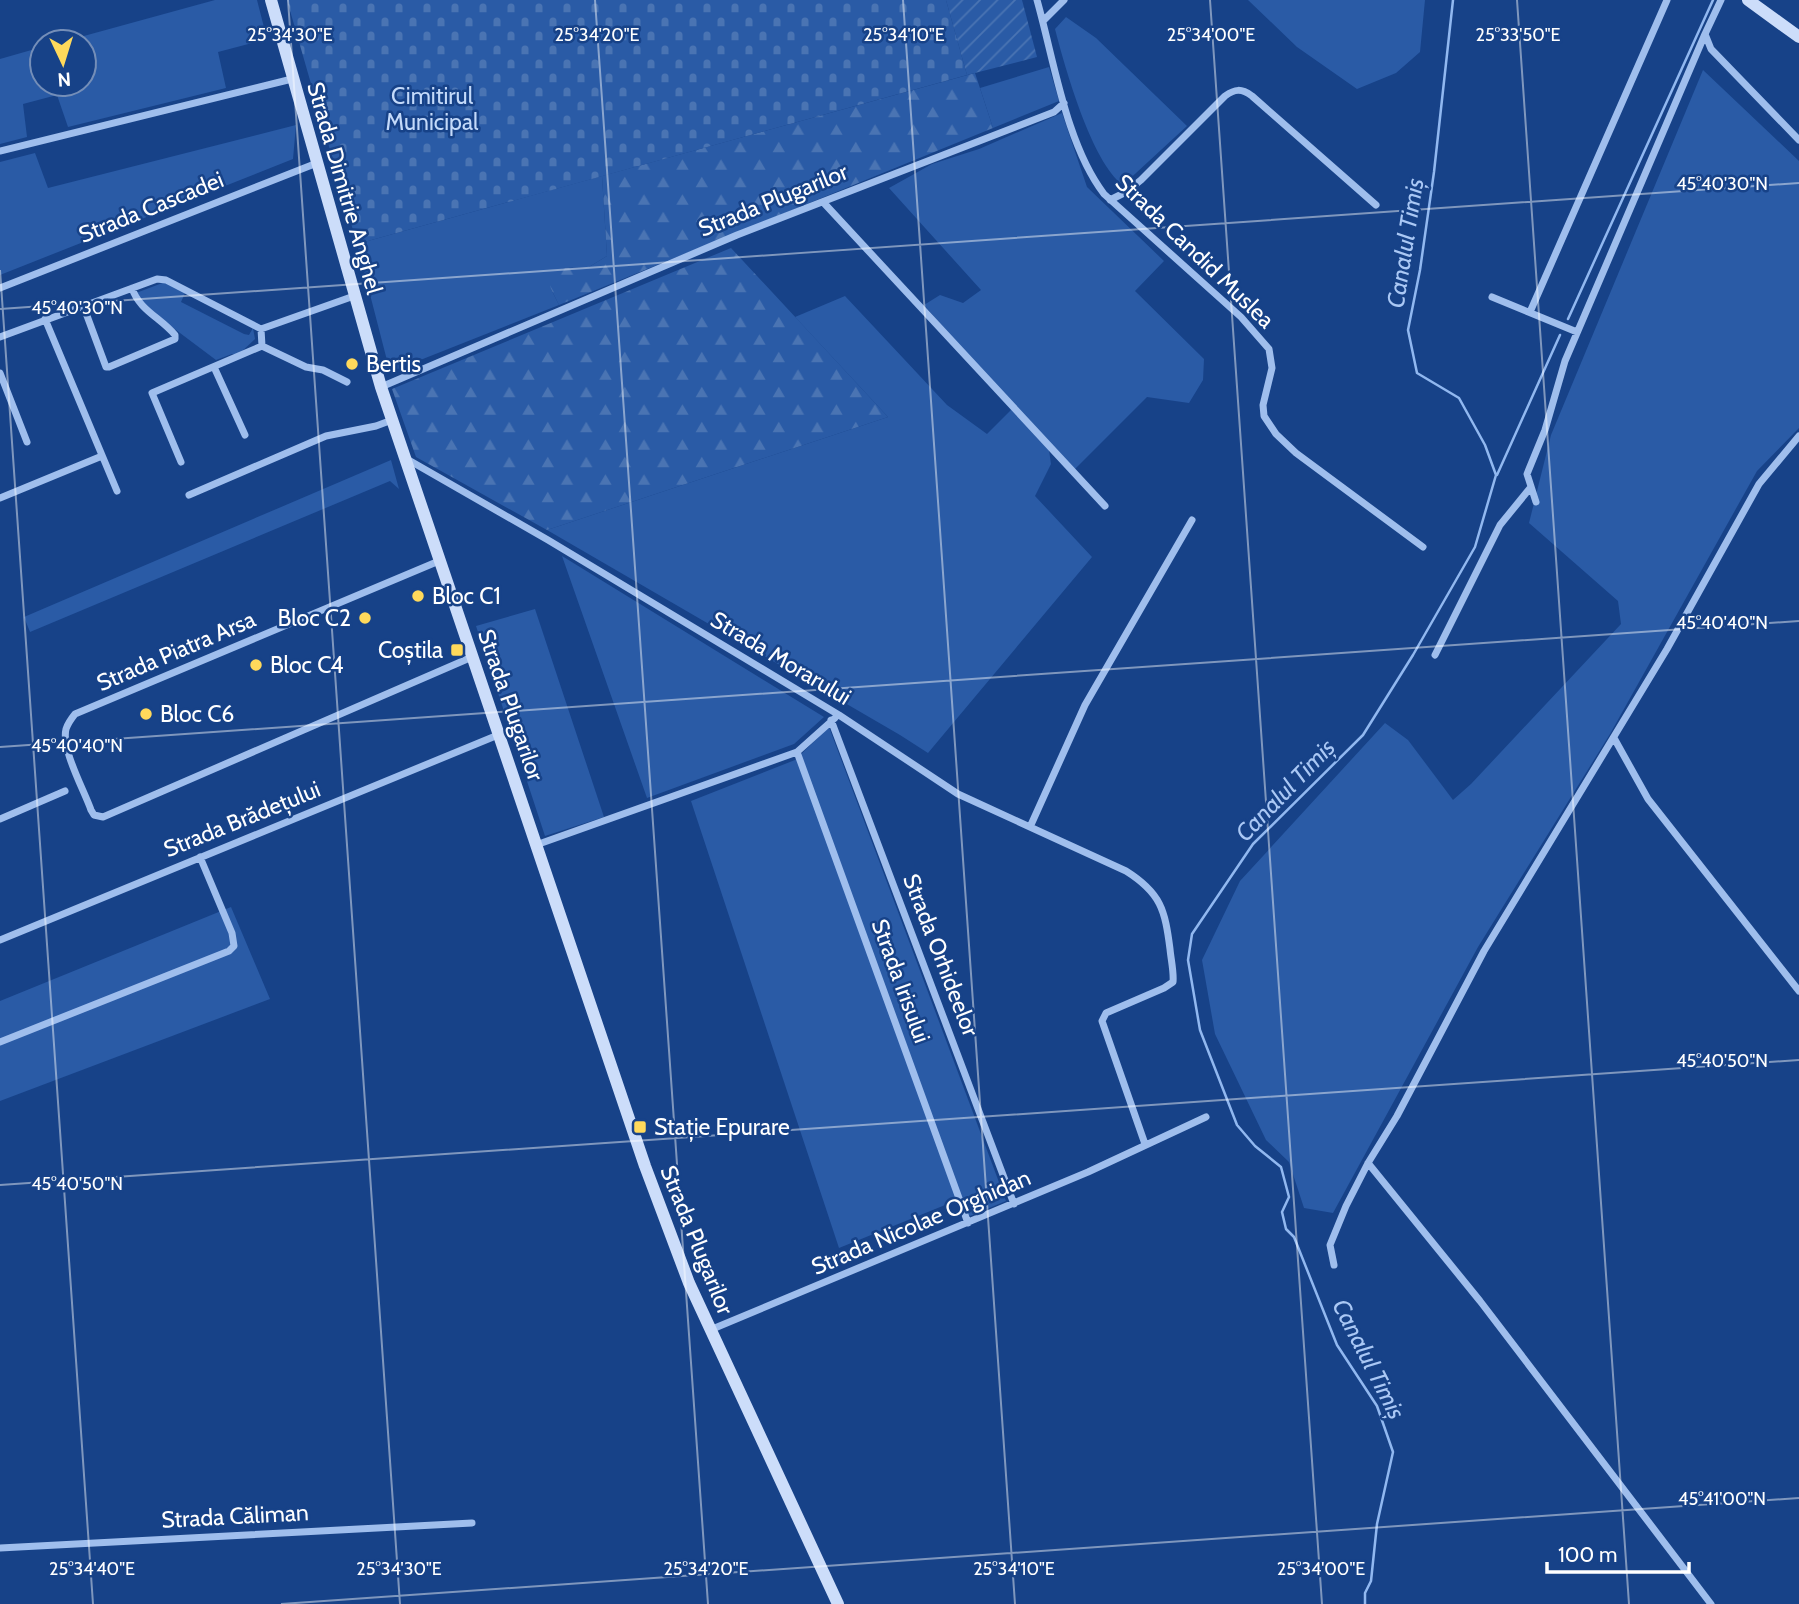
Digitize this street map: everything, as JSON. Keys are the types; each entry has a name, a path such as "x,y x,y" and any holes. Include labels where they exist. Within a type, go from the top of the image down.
{"street":[{"name":"Strada Dimitrie Anghel","path":"271,0 381,387"},
{"name":"Strada Candid Muslea","path":"1037,0 1064,103 1092,178 1110,200 1241,317 1269,349 1272,368 1263,405 1265,416 1276,434 1296,453 1423,547"},
{"path":"1043,21 1064,0"},
{"path":"1530,312 1667,0"},
{"path":"1536,502 1527,474 1545,430 1565,361 1721,0"},
{"path":"1748,0 1799,37"},
{"path":"1705,34 1711,49 1799,140"},
{"path":"0,151 292,79"},
{"path":"1110,200 1133,187 1225,96 1244,90 1376,205"},
{"name":"Strada Plugarilor","path":"838,1604 710,1331 645,1166 381,387 737,235 1054,112 1064,103"},
{"name":"Strada Cascadei","path":"0,288 317,163"},
{"path":"823,202 1105,506"},
{"path":"0,337 157,279 166,280 261,329 354,296"},
{"path":"83,305 106,367 109,367 175,339 172,331 160,318 139,304 132,288"},
{"path":"1492,297 1577,332"},
{"path":"45,319 117,491"},
{"path":"261,329 262,346"},
{"path":"181,462 152,393 262,346 346,382"},
{"path":"214,367 244,435"},
{"path":"0,373 27,442"},
{"path":"189,495 326,436 392,420"},
{"path":"1334,1265 1330,1245 1368,1163 1397,1116 1484,951 1667,649 1759,484 1799,436"},
{"path":"0,498 102,456"},
{"name":"Strada Morarului","path":"404,458 548,540 839,715 958,794 1141,880 1162,906 1167,922 1173,982 1106,1013 1102,1021 1145,1144"},
{"path":"1435,655 1500,525 1531,487"},
{"path":"1030,827 1085,705 1192,520"},
{"name":"Strada Piatra Arsa","path":"439,561 75,715 67,724 66,742 91,810 94,815 103,817 472,657"},
{"path":"536,845 797,752 839,715"},
{"name":"Strada Orhideelor","path":"831,720 1014,1204"},
{"name":"Strada Brădețului","path":"0,940 499,735"},
{"path":"1614,738 1648,799 1799,991"},
{"name":"Strada Irisului","path":"797,752 968,1223"},
{"path":"0,819 65,791"},
{"path":"0,1042 229,951 234,946 232,933 200,857"},
{"name":"Strada Nicolae Orghidan","path":"710,1331 1088,1172 1206,1116"},
{"path":"1368,1163 1480,1301 1711,1604"},
{"name":"Strada Căliman","path":"0,1548 472,1523"}],"green space":[{"path":"215,0 257,0 267,39 218,52 226,88 68,127 58,98 98,98 98,32"},
{"name":"Cimitirul Municipal","path":"287,0 946,0 967,75 357,244"},
{"path":"946,0 1022,0 1037,57 967,75"},
{"path":"1248,0 1425,0 1420,52 1396,73 1357,89 1297,47"},
{"path":"1066,17 1096,38 1187,126 1123,185 1101,157 1073,90 1055,29"},
{"path":"28,51 28,98 46,98 23,104 27,137 0,144 0,59"},
{"path":"1049,67 1059,101 993,128 980,88"},
{"path":"1703,70 1799,161 1799,428 1757,471 1610,734 1478,947 1333,1213 1304,1208 1289,1162 1266,1140 1215,1034 1202,960 1240,881 1385,723 1408,740 1453,800 1621,624 1618,601 1529,523 1551,435"},
{"path":"975,73 993,128 559,305 548,275 563,268 589,267 607,256 602,176"},
{"path":"1062,113 1087,187 1164,261 1135,291 1204,359 1203,380 1189,403 1147,397 1073,471 1049,450 1051,464 1035,496 1092,557 928,753 547,530 888,417 795,317 845,296 947,405 987,434 1013,408 924,305 940,295 963,303 981,290 889,188 932,164 979,149"},
{"path":"296,125 293,159 0,275 0,162 35,153 48,188"},
{"path":"602,176 607,256 589,267 563,268 551,289 559,305 390,372 357,244"},
{"path":"731,248 888,417 547,530 416,457 392,389"},
{"path":"165,282 185,293 181,302 244,334 249,335 253,328 255,339 238,355 232,354 216,360 148,309 136,293"},
{"path":"391,460 399,489 390,481 30,632 24,617"},
{"path":"562,556 824,717 794,744 647,798"},
{"path":"535,609 604,817 545,836 476,626"},
{"path":"829,727 1006,1201 970,1216 955,1201 839,1248 691,801 795,760"},
{"path":"231,907 270,999 0,1101 0,1001"}],"waterway":[{"name":"Canalul Timiș","path":"1365,1604 1365,1593 1371,1581 1377,1524 1393,1452 1377,1406 1337,1345 1294,1237 1286,1229 1282,1212 1289,1197 1281,1167 1255,1146 1237,1125 1200,1030 1188,960 1192,934 1253,844 1363,735 1475,547 1496,475 1485,445 1459,398 1417,373 1408,330 1434,172 1453,0"},
{"path":"1568,319 1713,0"},
{"path":"1497,475 1560,335"}],"place":[{"name":"Bertis","path":"352,364"},
{"name":"Bloc C1","path":"418,596"},
{"name":"Bloc C2","path":"365,618"},
{"name":"Coștila","path":"457,650"},
{"name":"Bloc C4","path":"256,665"},
{"name":"Bloc C6","path":"146,714"},
{"name":"Stație Epurare","path":"640,1127"}]}
